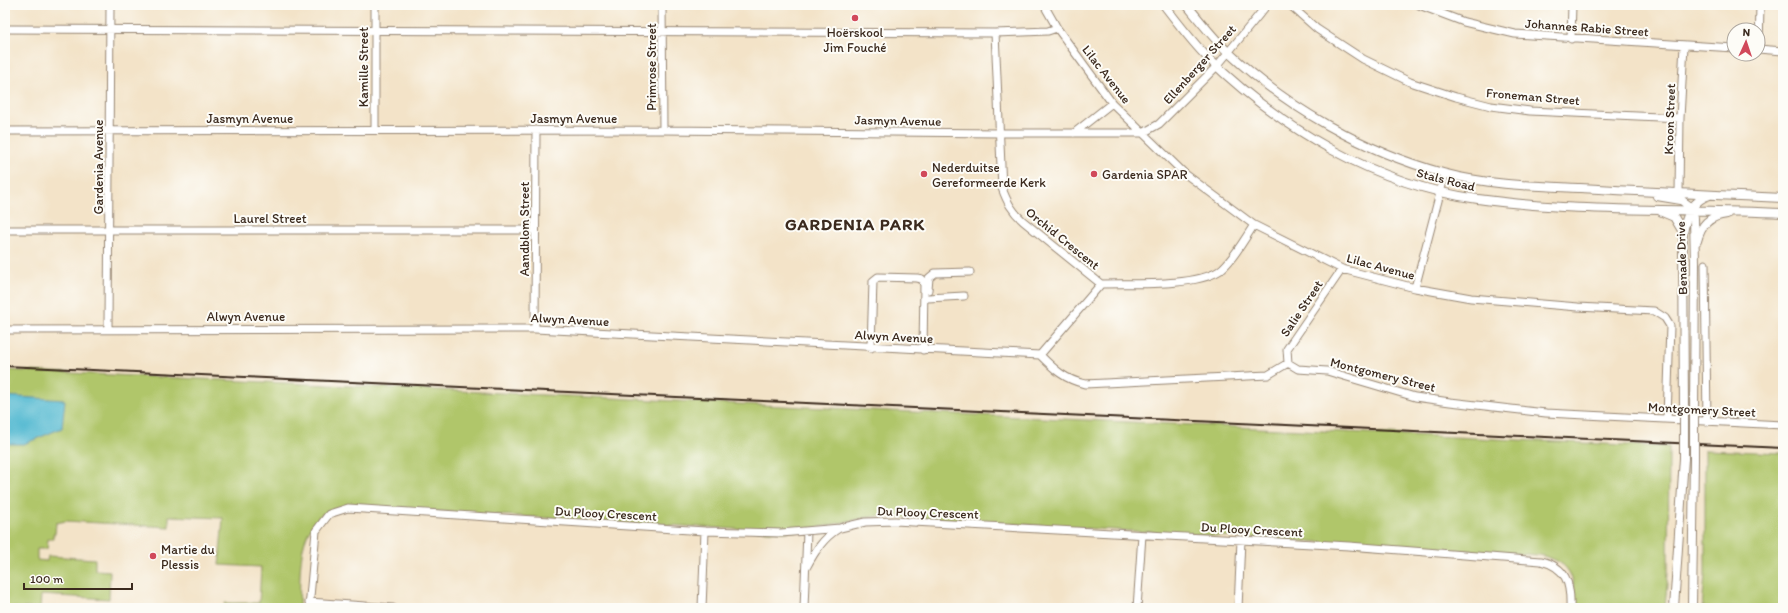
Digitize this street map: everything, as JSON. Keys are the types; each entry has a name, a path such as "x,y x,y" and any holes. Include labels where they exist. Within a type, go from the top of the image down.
{"street":[{"name":"Gardenia Avenue","path":"108,328 110,5"},
{"name":"Kamille Street","path":"375,5 375,130"},
{"name":"Primrose Street","path":"662,5 663,130"},
{"name":"Lilac Avenue","path":"1044,5 1057,28 1112,103 1184,173 1254,225 1342,269 1415,288 1471,298 1578,307 1654,311 1665,318 1670,326 1667,419"},
{"name":"Stals Road","path":"1164,5 1206,57 1271,112 1309,137 1380,172 1440,192 1477,199 1522,204 1690,211 1747,211 1783,213"},
{"name":"Stals Road","path":"1187,5 1228,52 1277,92 1331,128 1362,144 1402,160 1445,174 1499,183 1783,198"},
{"name":"Ellenberger Street","path":"1143,133 1160,124 1217,66 1267,5"},
{"name":"Froneman Street","path":"1290,5 1323,33 1363,59 1410,82 1456,97 1491,106 1530,111 1680,118"},
{"name":"Johannes Rabie Street","path":"1419,5 1464,22 1501,31 1571,39 1726,48"},
{"path":"1571,39 1572,5"},
{"path":"1759,22 1760,5"},
{"path":"5,30 995,33 1048,32 1057,28"},
{"name":"Orchid Crescent","path":"995,33 1002,188 1010,207 1023,221 1101,284 1189,281 1205,277 1220,270 1254,225"},
{"name":"Kroon Street","path":"1679,193 1680,118 1684,46"},
{"path":"1766,50 1783,51"},
{"path":"1074,133 1112,103"},
{"name":"Aandblom Street","path":"535,329 536,130"},
{"name":"Jasmyn Avenue","path":"5,131 663,130 1143,133"},
{"path":"1415,288 1445,174"},
{"path":"1609,190 1681,200 1688,205 1690,211"},
{"path":"1690,211 1694,204 1702,198 1715,194"},
{"path":"1648,209 1668,213 1674,217 1683,233"},
{"name":"Benade Drive","path":"1674,608 1684,458 1683,233 1686,217 1690,211 1694,218 1695,262 1692,608"},
{"path":"1695,262 1697,241 1702,226 1706,222 1723,214 1747,211"},
{"name":"Laurel Street","path":"5,230 535,230"},
{"path":"1705,264 1707,422"},
{"name":"Salie Street","path":"1288,363 1287,349 1342,269"},
{"path":"924,350 929,278 931,275 950,271 970,272"},
{"path":"871,348 873,281 878,277 917,278 922,279 924,285 924,350"},
{"path":"1101,284 1040,355 1057,373 1070,381 1085,384 1268,375 1288,363"},
{"path":"928,298 964,296"},
{"name":"Alwyn Avenue","path":"5,330 108,328 535,329 871,348 1040,355"},
{"name":"Montgomery Street","path":"1288,363 1298,369 1327,371 1416,397 1546,413 1783,425"},
{"name":"Du Plooy Crescent","path":"309,605 316,531 329,514 348,508 705,531 781,533 840,528 855,523 880,520 1242,540 1541,561 1557,567 1565,576 1569,591 1570,608"},
{"path":"805,570 819,545 831,533 840,528"},
{"path":"702,608 705,531"},
{"path":"804,608 807,531"},
{"path":"1137,608 1142,535"},
{"path":"1238,608 1242,540"},
{"path":"309,605 393,608"}],"green space":[{"path":"5,370 1669,447 1668,573 1665,608 1574,608 1574,588 1569,572 1559,562 1539,555 878,516 785,532 347,506 329,511 319,517 306,537 301,560 299,608 225,608 225,603 259,603 261,567 219,565 223,518 169,516 169,527 66,521 56,523 55,534 53,534 53,539 48,539 47,549 37,549 37,560 47,561 48,556 95,559 95,570 110,571 109,599 41,595 40,608 5,608"},
{"path":"1705,450 1783,453 1783,608 1702,608 1705,574"}],"water":[{"path":"5,396 65,400 62,428 24,444 5,444"}],"railway":[{"path":"5,366 1783,448"}],"place":[{"name":"Hoërskool Jim Fouché","path":"855,18"},
{"name":"Nederduitse Gereformeerde Kerk","path":"924,174"},
{"name":"Gardenia SPAR","path":"1094,174"},
{"name":"Martie du Plessis","path":"153,556"}],"district":[{"name":"GARDENIA PARK","path":"855,224"}]}
